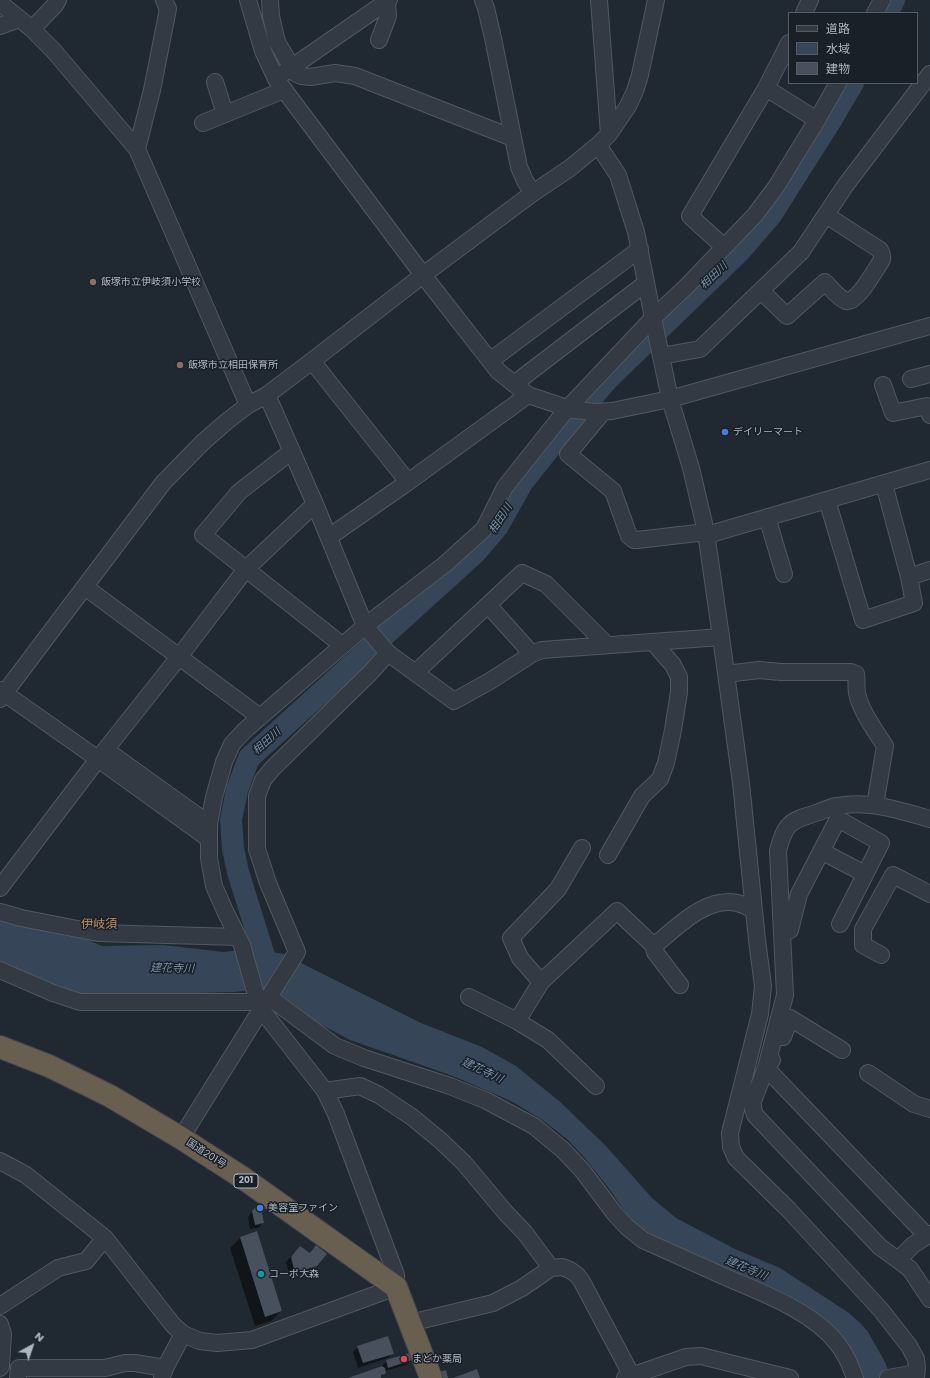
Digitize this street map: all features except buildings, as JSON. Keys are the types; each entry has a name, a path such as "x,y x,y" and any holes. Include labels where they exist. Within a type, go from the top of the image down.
{"highway":[{"name":"国道201号","path":"0,1047 49,1066 110,1096 181,1138 242,1178 396,1287"},
{"path":"396,1287 431,1378"}],"street":[{"path":"32,29 58,0"},
{"path":"137,149 152,90 168,9 164,0"},
{"path":"248,0 264,51 280,84 422,275 490,361 498,371 528,395 570,410 600,412 631,407 670,399 930,326"},
{"path":"270,0 271,16 277,42 295,73 301,76 335,73 355,76 513,138"},
{"path":"599,0 603,139 618,175 636,232 670,399 691,468 706,533 722,637 741,783 763,986 760,1014 730,1132 731,1147 736,1158 789,1210 881,1310 909,1346 920,1369 890,1377"},
{"path":"210,831 102,755 1,694 85,587 163,483 220,427 248,405 266,395 312,362 422,275 533,193 570,168 603,139 628,106 635,91 640,75 656,0"},
{"path":"804,12 810,0"},
{"path":"876,12 882,0"},
{"path":"203,123 225,114 280,84 291,67 366,6 388,1 388,16 379,40"},
{"path":"0,3 32,29 66,65 137,149 248,405"},
{"path":"488,3 519,167 525,181 533,193"},
{"path":"0,26 19,19"},
{"path":"724,247 690,216 766,88 788,45"},
{"path":"660,350 700,349 801,252 845,186 930,74"},
{"path":"215,82 225,114"},
{"path":"0,1161 26,1175 105,1238 173,1325 183,1334 200,1341 217,1343 252,1340 396,1287 396,1275 336,1114 325,1091 263,1000 240,941 214,886 209,858 210,831 214,797 224,762 232,744 244,731 342,645 444,565 484,529 505,487 570,410 755,215 776,188 837,84"},
{"path":"766,88 817,120"},
{"path":"761,291 787,316 825,282 845,301 854,299 861,291 882,260 880,250 826,215"},
{"path":"490,361 640,249"},
{"path":"514,384 646,283"},
{"path":"312,362 408,482"},
{"path":"910,379 930,374"},
{"path":"883,385 893,413 927,406 930,415"},
{"path":"266,395 315,504 365,626 388,653 454,701 490,681 532,654 542,650 722,637"},
{"path":"329,538 528,395"},
{"path":"600,412 568,454 613,491 629,536 634,540 706,533 930,470"},
{"path":"292,451 239,492 203,535 342,645"},
{"path":"827,500 863,620 914,603 909,577 884,484"},
{"path":"0,888 246,569 315,504"},
{"path":"767,517 784,574"},
{"path":"909,577 930,570"},
{"path":"416,672 522,573 546,584 607,645"},
{"path":"85,587 260,717"},
{"path":"488,605 532,654"},
{"path":"608,855 642,796 660,779 666,763 673,730 679,692 679,677 673,665 653,642"},
{"path":"181,1138 263,1000 297,952 268,883 257,849 257,796 263,780 272,769 371,672 388,653"},
{"path":"726,674 760,670 781,672 851,672 856,674 856,692 861,706 885,746 875,805"},
{"path":"930,819 884,806 857,804 836,806 800,818 789,824 782,837 778,851 785,995 766,1068 753,1101 755,1115 880,1247 910,1269 930,1299"},
{"path":"782,934 790,930 799,894 838,819 881,843 840,924"},
{"path":"541,982 520,958 511,938 558,889 582,848"},
{"path":"822,851 865,874"},
{"path":"881,955 863,945 863,930 893,875 930,894"},
{"path":"654,946 691,915 712,905 722,902 737,903 754,910"},
{"path":"517,1021 541,982 617,911 654,946 655,952 680,985"},
{"path":"0,912 21,918 98,933 240,941"},
{"path":"0,970 53,993 80,1002 263,1000 335,1046 364,1058 450,1086 484,1100 534,1126 563,1150 582,1170 615,1214 627,1227 643,1240 778,1300 804,1314 828,1332 837,1342 848,1357 855,1378"},
{"path":"469,997 517,1021 548,1040 596,1086"},
{"path":"766,1068 780,1047 790,1018 842,1050"},
{"path":"766,1068 928,1235 913,1245 898,1260"},
{"path":"868,1073 914,1104 930,1108"},
{"path":"325,1091 360,1086 379,1095 412,1117 440,1140 464,1163 505,1212 525,1232 551,1268"},
{"path":"0,1306 58,1268 86,1261 105,1238"},
{"path":"410,1323 492,1303 522,1288 551,1268 562,1267 570,1270 581,1280 630,1377 686,1357 701,1356 790,1378"},
{"path":"0,1324 3,1334 0,1368"},
{"path":"18,1378 19,1368 88,1373 130,1363 163,1373 183,1334"}],"water":[{"name":"建花寺川","path":"0,917 86,939 102,946 163,945 223,952 250,949 291,955 303,964 421,1023 482,1047 516,1066 559,1101 605,1145 652,1198 676,1218 735,1249 780,1268 849,1313 868,1332 885,1362 891,1378 861,1378 838,1337 655,1242 633,1223 607,1186 584,1157 567,1139 541,1119 511,1101 453,1076 350,1040 320,1024 279,993 265,988 235,992 88,996 58,987 0,965"}],"waterway":[{"name":"相田川","path":"888,12 894,0"},
{"name":"相田川","path":"267,965 238,872 233,848 231,820 237,790 249,758 475,553 498,526 522,483 565,429 608,379 740,251 771,215 852,84"}],"place":[{"name":"飯塚市立伊岐須小学校","path":"93,282"},
{"name":"飯塚市立相田保育所","path":"180,365"},
{"name":"デイリーマート","path":"725,432"},
{"name":"美容室ファイン","path":"260,1208"},
{"name":"コーポ大森","path":"261,1274"},
{"name":"まどか薬局","path":"404,1359"}],"district":[{"name":"伊岐須","path":"99,925"}]}
